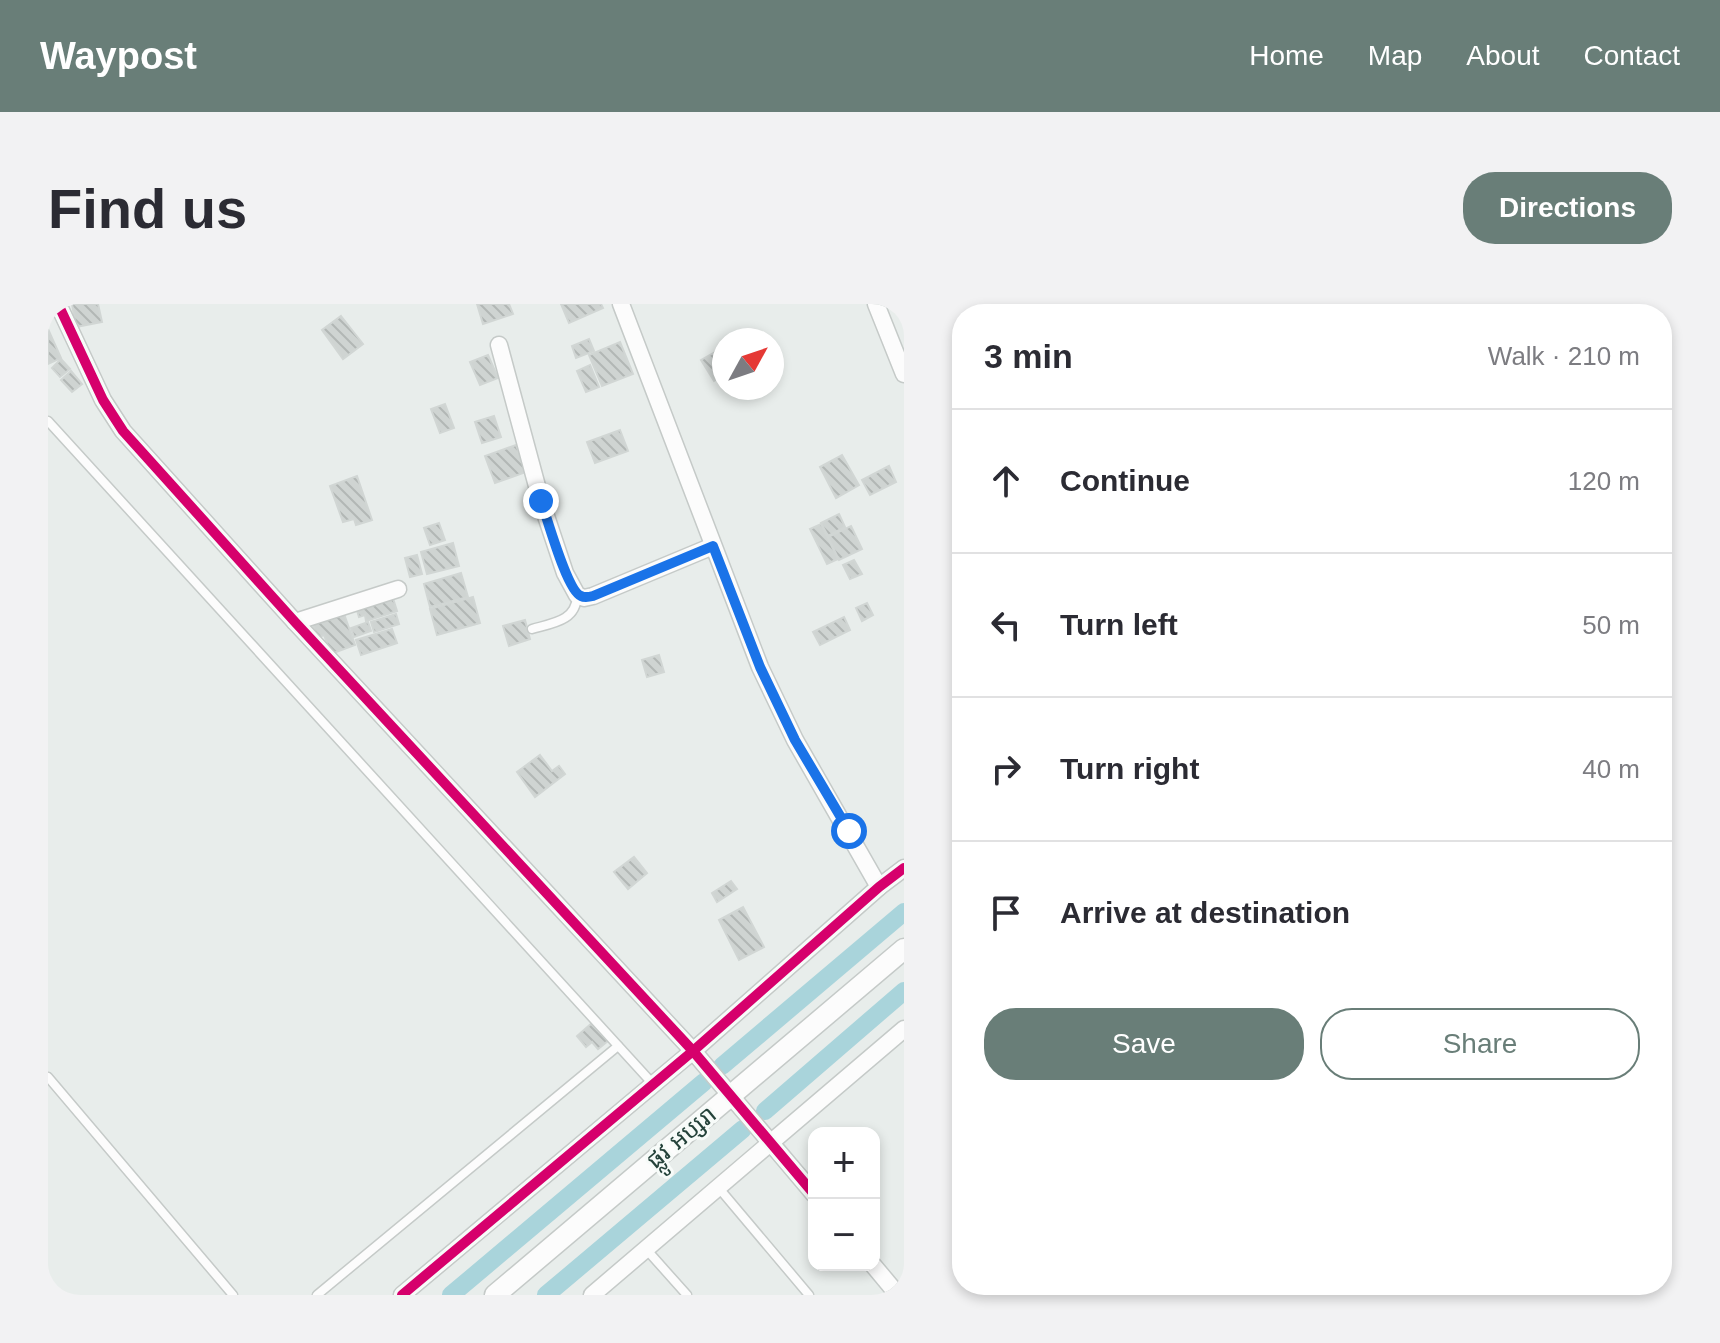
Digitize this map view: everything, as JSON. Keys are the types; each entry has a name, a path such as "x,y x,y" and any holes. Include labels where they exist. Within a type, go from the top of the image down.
{"street":[{"path":"58,304 103,400 123,431 295,622 693,1051 808,1187"},
{"path":"621,304 752,647 795,740 879,887"},
{"path":"876,304 904,374"},
{"path":"499,345 541,501 565,573 577,595 584,598 593,596 713,546"},
{"path":"295,622 398,589"},
{"path":"402,1295 693,1051 904,868"},
{"name":"ផ្លូវ អប្សរា","path":"495,1295 904,949"},
{"path":"592,1295 904,1029"},
{"path":"878,1271 898,1295"}],"lane":[{"path":"48,421 653,1085"},
{"path":"532,629 568,618 577,606 577,595"},
{"path":"317,1295 618,1046"},
{"path":"48,1077 233,1295"},
{"path":"718,1187 809,1295"},
{"path":"646,1249 687,1295"}],"building":[{"path":"72,304 98,304 102,322 76,327"},
{"path":"477,304 509,304 513,314 483,324"},
{"path":"561,304 601,304 603,308 569,323"},
{"path":"341,316 363,344 343,359 322,330"},
{"path":"48,329 61,358 48,364"},
{"path":"589,339 594,351 576,358 572,346"},
{"path":"620,342 633,374 602,386 589,355"},
{"path":"712,354 712,378 701,360"},
{"path":"488,355 498,378 480,385 470,362"},
{"path":"61,359 70,369 60,377 52,368"},
{"path":"590,365 599,387 586,392 577,371"},
{"path":"71,371 82,384 72,392 61,380"},
{"path":"445,404 454,428 440,433 431,409"},
{"path":"494,416 501,437 482,443 475,422"},
{"path":"620,430 628,451 595,463 587,442"},
{"path":"516,445 526,472 495,483 485,456"},
{"path":"842,455 859,485 836,498 820,467"},
{"path":"889,466 896,482 870,495 862,480"},
{"path":"357,476 372,520 356,525 354,519 343,522 330,486"},
{"path":"839,514 845,527 828,536 821,523"},
{"path":"439,523 445,540 430,545 424,528"},
{"path":"821,524 838,559 827,564 810,529"},
{"path":"851,526 862,549 839,560 828,537"},
{"path":"453,543 459,566 427,574 421,552"},
{"path":"417,555 422,574 410,577 405,558"},
{"path":"854,560 862,574 850,579 843,565"},
{"path":"461,573 468,597 430,607 424,584"},
{"path":"392,595 397,611 366,621 365,615 359,617 356,607"},
{"path":"473,597 480,623 437,635 430,609"},
{"path":"867,603 873,615 862,621 856,608"},
{"path":"343,611 355,645 331,654 324,635 317,638 312,622"},
{"path":"396,614 399,624 374,632 371,622"},
{"path":"844,617 850,630 820,645 813,632"},
{"path":"525,620 530,639 509,646 503,626"},
{"path":"368,622 371,631 354,637 351,628"},
{"path":"392,629 397,643 361,655 356,640"},
{"path":"659,655 664,672 647,677 642,660"},
{"path":"540,755 552,771 559,766 565,774 535,797 517,772"},
{"path":"634,857 647,873 628,889 614,872"},
{"path":"731,881 737,889 717,902 712,893"},
{"path":"743,907 764,947 739,960 719,920"},
{"path":"592,1023 608,1041 598,1049 592,1042 586,1047 577,1036"}],"waterway":[{"path":"722,1066 904,912"},
{"path":"765,1111 904,991"},
{"path":"451,1295 704,1082"},
{"path":"546,1295 743,1129"}],"cycle path":[{"path":"58,304 103,400 123,431 295,622 693,1051 808,1187"},
{"path":"402,1295 693,1051 904,868"}],"route":[{"path":"541,501 565,573 577,595 584,598 713,546 760,667 795,740 849,831"}]}
